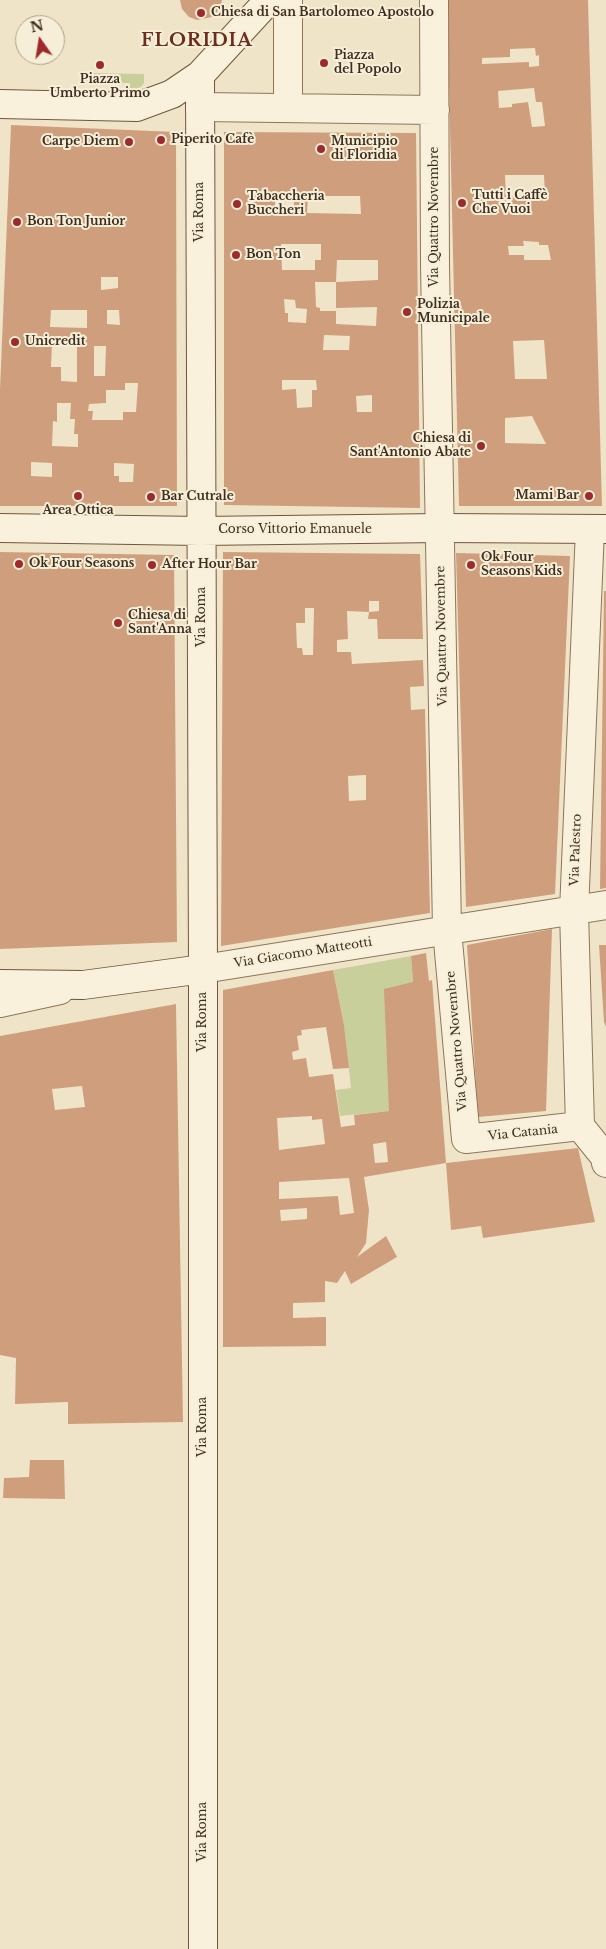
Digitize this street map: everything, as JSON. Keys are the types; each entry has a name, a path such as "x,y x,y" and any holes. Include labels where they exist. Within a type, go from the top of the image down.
{"main road":[{"path":"0,104 137,107 172,94 200,75 269,0"},
{"path":"288,0 288,108"},
{"name":"Via Quattro Novembre","path":"434,0 435,265 447,930 466,1139"},
{"name":"Via Roma","path":"200,75 203,969 203,1949"},
{"path":"200,120 288,108 435,121"},
{"name":"Corso Vittorio Emanuele","path":"0,528 201,531 440,528 598,529"},
{"name":"Via Palestro","path":"596,1143 574,910 598,529"},
{"name":"Via Giacomo Matteotti","path":"0,1003 83,985 203,969 606,905"},
{"path":"0,984 83,985"},
{"name":"Via Catania","path":"466,1139 596,1143"}],"green space":[{"path":"86,73 144,74 144,83 141,87 130,91 130,83 85,82"},
{"path":"411,956 413,982 389,1111 340,1116 336,1090 351,1088 344,1025 333,970"}],"building":[{"name":"Chiesa di San Bartolomeo Apostolo","path":"180,0 222,0 220,9 212,17 197,20 189,17 182,9"},
{"path":"447,0 588,0 602,506 459,506","holes":["535,48 536,56 539,55 539,66 529,67 529,62 482,64 482,58 510,57 510,49","534,88 536,102 542,102 545,126 532,127 528,102 512,104 512,107 499,108 498,91","505,175 544,175 545,196 506,197","523,241 539,242 539,245 548,245 551,260 524,260 524,255 509,255 508,246 524,246","544,340 547,379 515,379 513,341","532,416 546,444 505,443 505,418"]},
{"path":"11,125 176,132 177,506 0,506 0,389","holes":["101,277 118,277 118,288 101,290","51,310 87,310 87,328 50,327","107,310 119,310 120,325 107,324","52,343 77,344 77,382 61,381 61,367 51,367","94,346 106,346 105,376 94,376","125,383 138,383 136,412 123,412 123,420 92,420 93,411 88,411 89,404 106,403 106,390 125,390","57,403 71,403 70,419 75,419 74,434 78,434 78,447 52,446 53,421 57,422","31,462 52,463 52,477 31,476","114,463 134,464 133,482 119,482 119,476 114,476"]},
{"path":"224,132 416,133 420,508 224,505","holes":["294,196 294,210 275,211 275,197","308,196 360,196 361,214 307,213","281,244 321,244 321,260 315,260 315,270 282,270","337,260 378,260 378,280 336,282","315,282 336,282 336,308 377,307 376,326 336,324 336,311 320,311 320,308 316,307","284,299 295,300 296,308 307,309 306,323 288,322 288,313 285,313","324,335 350,336 349,350 323,350","282,380 316,380 317,390 312,390 312,407 297,408 296,389 282,390","372,395 372,412 357,412 356,396"]},
{"path":"0,552 174,555 177,942 0,949"},
{"path":"223,552 420,554 423,639 378,639 377,619 368,619 369,612 347,611 348,639 337,640 337,652 351,652 352,664 423,660 424,686 410,687 411,710 425,709 430,913 221,946","holes":["369,601 379,601 379,611 369,612","305,608 314,608 313,655 303,655 302,648 297,648 296,623 305,623","366,775 366,800 349,801 348,776"]},
{"path":"456,553 570,556 555,894 466,907"},
{"path":"604,591 606,591 606,888 600,889"},
{"path":"552,929 546,1111 478,1117 467,945"},
{"path":"599,945 606,945 606,1027 604,1022"},
{"path":"426,953 429,981 432,980 446,1163 364,1177 369,1210 366,1243 357,1257 386,1236 397,1257 351,1284 345,1271 337,1283 325,1281 325,1302 293,1303 293,1318 326,1317 326,1346 223,1347 223,990 333,970 344,1025 349,1068 333,1069 326,1027 301,1030 302,1035 297,1036 299,1050 292,1052 293,1060 306,1058 309,1077 333,1074 341,1127 355,1125 354,1115 389,1111 384,989 413,982 411,956","holes":["312,1116 312,1120 322,1119 325,1144 279,1150 277,1118","386,1142 388,1162 375,1163 373,1144","349,1178 354,1213 340,1215 338,1196 279,1199 279,1182","307,1208 307,1219 281,1221 280,1210"]},
{"path":"176,1004 183,1422 68,1424 68,1402 15,1404 16,1358 0,1355 0,1036","holes":["82,1086 85,1107 55,1110 52,1089"]},
{"path":"578,1148 595,1222 483,1238 481,1226 451,1230 446,1163"},
{"path":"30,1460 64,1460 65,1499 3,1498 4,1478 29,1477"}],"place":[{"name":"Chiesa di San Bartolomeo Apostolo","path":"201,13"},
{"name":"Piazza del Popolo","path":"324,63"},
{"name":"Piazza Umberto Primo","path":"100,65"},
{"name":"Piperito Cafè","path":"161,140"},
{"name":"Carpe Diem","path":"129,142"},
{"name":"Municipio di Floridia","path":"321,149"},
{"name":"Tutti i Caffè Che Vuoi","path":"462,203"},
{"name":"Tabaccheria Buccheri","path":"237,204"},
{"name":"Bon Ton Junior","path":"17,222"},
{"name":"Bon Ton","path":"236,255"},
{"name":"Polizia Municipale","path":"407,312"},
{"name":"Unicredit","path":"15,342"},
{"name":"Chiesa di Sant'Antonio Abate","path":"481,446"},
{"name":"Area Ottica","path":"78,496"},
{"name":"Mami Bar","path":"589,496"},
{"name":"Bar Cutrale","path":"151,497"},
{"name":"Ok Four Seasons","path":"19,564"},
{"name":"After Hour Bar","path":"152,565"},
{"name":"Ok Four Seasons Kids","path":"471,565"},
{"name":"Chiesa di Sant'Anna","path":"118,623"}],"district":[{"name":"FLORIDIA","path":"197,41"}]}
